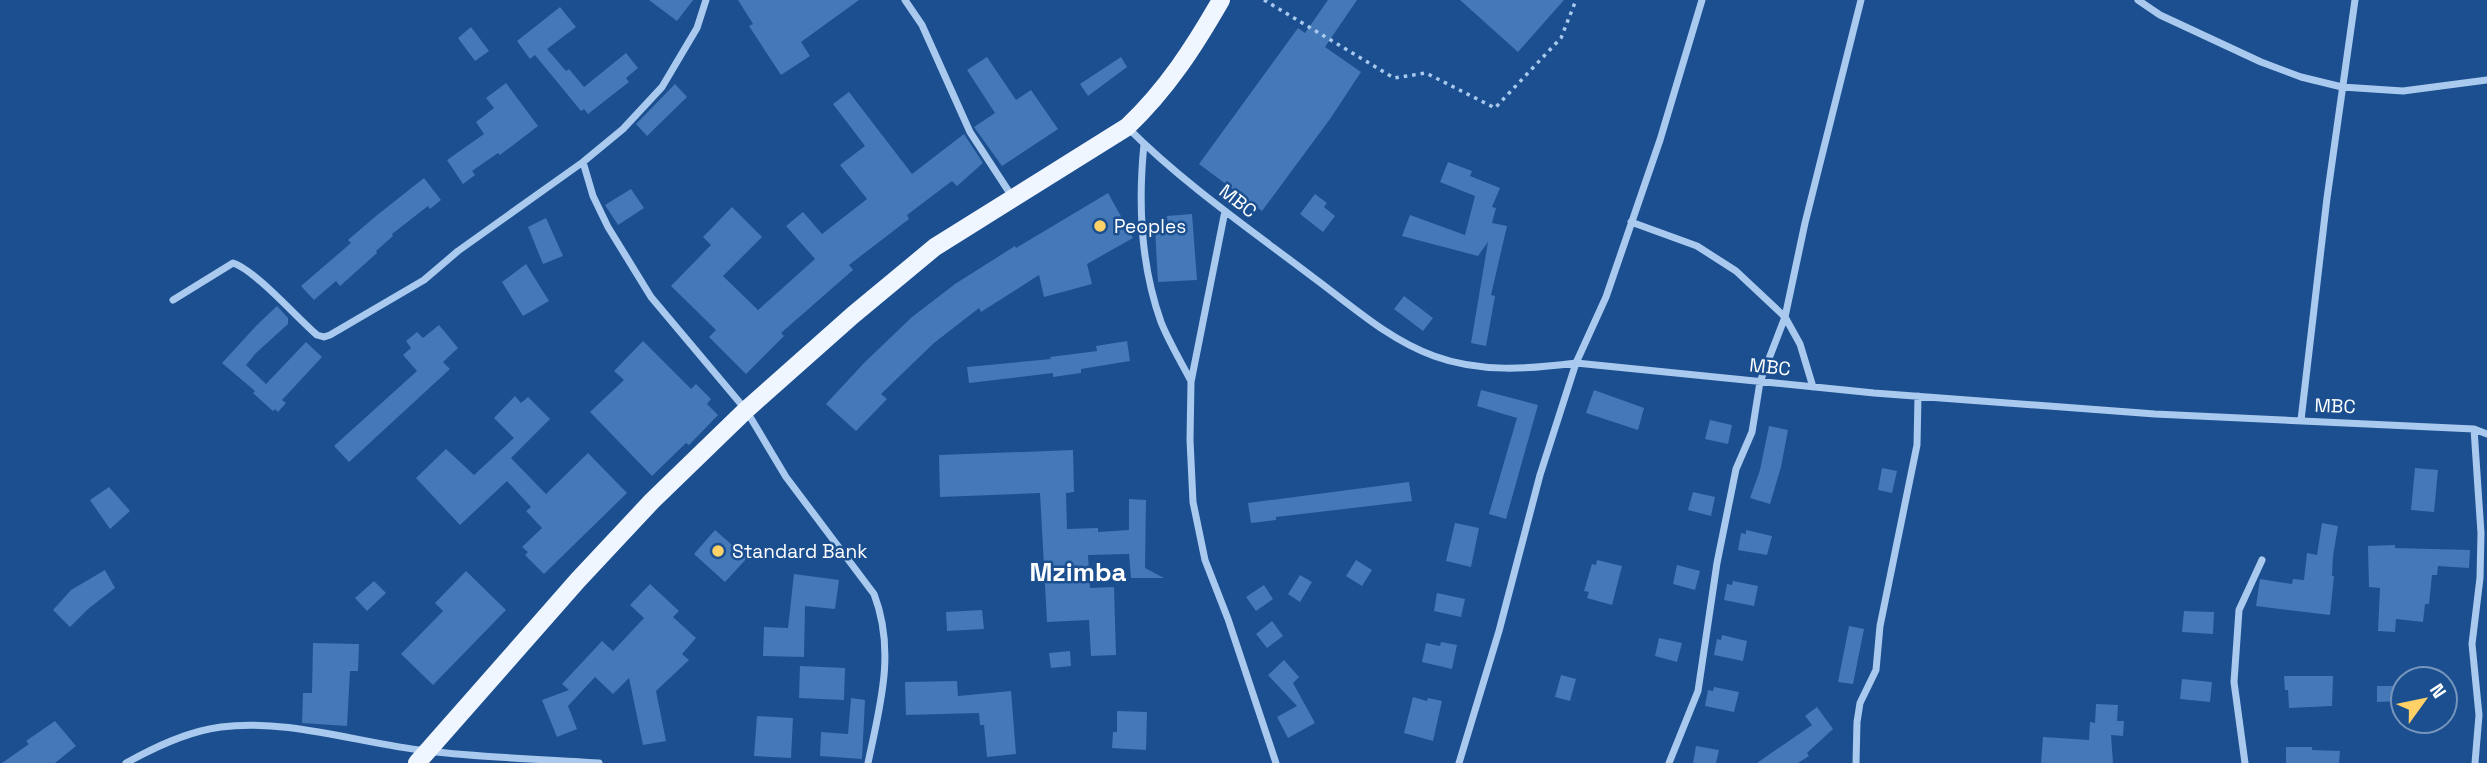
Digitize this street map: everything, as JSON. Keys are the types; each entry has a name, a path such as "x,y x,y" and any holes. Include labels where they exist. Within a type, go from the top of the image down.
{"main road":[{"path":"422,757 652,501 746,410 935,247 1128,127 1150,106 1180,68 1220,0"}],"street":[{"path":"173,300 233,263 266,287 317,335 330,335 424,280 500,220 583,162 623,129 662,86 697,28 706,0"},
{"path":"905,0 922,25 970,132 1013,198"},
{"path":"1459,763 1499,631 1540,475 1576,363 1606,297 1660,140 1702,0"},
{"path":"1669,763 1698,691 1717,563 1736,469 1752,432 1760,382 1785,317 1805,223 1861,0"},
{"path":"2138,0 2160,15 2261,62 2301,77 2342,87 2403,91 2487,80"},
{"path":"2301,420 2355,0"},
{"name":"MBC","path":"1128,127 1144,144 1225,211 1389,334 1434,356 1483,368 1528,369 1576,363 1918,396 2155,414 2474,429 2487,434"},
{"path":"1144,144 1140,180 1147,274 1162,324 1191,382"},
{"path":"583,162 593,196 608,227 651,297 746,410 786,477 874,594 882,615 885,636 884,686 868,763"},
{"path":"1225,211 1191,382 1193,502 1205,560 1228,618 1276,763"},
{"path":"1631,222 1697,246 1736,271 1785,317 1800,344 1814,387"},
{"path":"1856,763 1860,704 1876,670 1881,626 1917,445 1918,396"},
{"path":"2474,429 2481,533 2480,578 2472,644 2479,715 2475,763"},
{"path":"2245,763 2234,682 2239,610 2262,560"},
{"path":"126,763 167,743 198,732 220,727 247,726 282,728 422,757 599,763"}],"path":[{"path":"1264,0 1394,78 1426,73 1495,108 1561,38 1576,0"}],"building":[{"path":"649,0 693,0 677,21"},
{"path":"738,0 859,0 801,42 810,56 781,75 749,26 753,24"},
{"path":"1328,0 1357,0 1325,47 1361,72 1262,211 1199,164 1298,28 1305,33"},
{"path":"1460,0 1564,0 1518,52"},
{"path":"560,7 576,27 547,49 584,87 626,53 638,68 626,78 629,82 588,114 584,109 581,111 535,55 530,59 517,41"},
{"path":"471,27 489,51 475,61 458,38"},
{"path":"987,57 1016,100 1031,90 1058,129 1002,166 974,127 995,113 967,70"},
{"path":"1121,57 1127,67 1088,96 1080,84"},
{"path":"506,83 538,126 500,155 498,153 472,171 475,175 463,184 447,160 484,134 476,122 494,108 486,98"},
{"path":"675,84 687,97 647,136 636,124"},
{"path":"849,92 912,174 964,134 983,163 957,186 952,181 907,215 909,219 849,265 853,270 781,333 784,336 746,374 709,337 716,330 671,286 711,245 703,237 732,207 762,237 723,276 758,310 815,259 786,226 803,212 822,234 867,199 840,165 865,146 833,104"},
{"path":"1448,162 1472,171 1470,176 1500,188 1492,207 1496,208 1492,223 1507,226 1491,295 1495,296 1486,346 1471,343 1488,242 1478,256 1402,236 1410,215 1465,235 1475,196 1440,182"},
{"path":"424,178 441,200 430,209 428,206 392,234 377,253 340,286 336,281 314,300 301,286 351,243 348,240"},
{"path":"631,189 644,208 618,225 605,205"},
{"path":"1108,193 1133,238 1087,264 1092,284 1044,297 1039,275 981,312 979,308 934,343 881,394 887,399 856,431 826,404 912,317 955,284"},
{"path":"1315,194 1327,203 1324,207 1335,216 1323,232 1300,214"},
{"path":"1192,214 1197,280 1158,282 1155,229 1168,229 1167,216"},
{"path":"546,218 563,256 543,264 528,227"},
{"path":"526,264 549,301 523,316 502,282"},
{"path":"1404,296 1433,318 1423,331 1394,309"},
{"path":"277,306 288,318 288,324 246,365 266,384 306,342 322,357 282,400 286,403 278,412 275,409 273,411 253,393 255,391 222,363"},
{"path":"439,325 458,348 443,362 450,369 349,462 334,446 417,371 403,355 411,348 406,341 417,332 423,338"},
{"path":"643,341 691,389 696,384 711,399 707,404 718,415 689,445 686,443 652,476 590,412 624,380 614,371"},
{"path":"1127,341 1130,361 1081,369 1081,373 1053,377 1053,373 969,383 967,367 1051,359 1050,357 1097,351 1096,346"},
{"path":"1481,390 1538,405 1506,519 1489,514 1517,418 1477,406"},
{"path":"1594,390 1644,408 1638,430 1586,413"},
{"path":"515,396 521,403 528,397 550,419 511,458 546,494 588,453 627,493 544,574 525,555 528,552 522,547 542,528 526,511 531,507 507,481 460,525 416,478 446,449 474,475 514,438 494,418"},
{"path":"1710,420 1732,425 1728,444 1705,439"},
{"path":"1769,426 1788,430 1770,504 1750,498 1760,470"},
{"path":"1073,450 1074,492 1066,493 1067,529 1098,528 1098,532 1129,530 1129,499 1146,500 1145,568 1164,578 1131,578 1129,554 1088,555 1090,588 1114,587 1116,655 1091,656 1089,620 1047,622 1040,493 940,497 939,455"},
{"path":"1882,468 1897,471 1892,493 1878,490"},
{"path":"2415,468 2438,470 2434,512 2411,510"},
{"path":"1409,482 1412,501 1276,517 1276,520 1251,523 1248,503"},
{"path":"109,487 130,511 110,529 90,500"},
{"path":"1693,492 1715,497 1711,516 1688,510"},
{"path":"1455,523 1479,528 1471,567 1446,561"},
{"path":"2322,523 2338,526 2333,556 2330,615 2256,606 2260,579 2292,584 2293,579 2304,580 2307,553 2317,555"},
{"path":"715,530 747,558 725,582 694,554"},
{"path":"1746,530 1772,536 1767,555 1738,550 1741,533 1746,534"},
{"path":"2395,545 2395,548 2470,550 2469,568 2438,566 2437,575 2432,575 2429,604 2425,604 2423,622 2396,619 2395,632 2378,631 2380,588 2369,587 2368,546"},
{"path":"1356,560 1372,570 1362,586 1346,576"},
{"path":"1597,560 1622,566 1612,605 1587,598 1589,592 1584,591 1592,564 1596,565"},
{"path":"1677,565 1700,571 1695,590 1673,584"},
{"path":"105,570 115,588 70,627 53,610 71,590"},
{"path":"466,571 506,610 433,685 401,654 443,611 435,603"},
{"path":"794,574 839,580 835,609 805,606 804,657 763,656 764,627 788,628"},
{"path":"1300,575 1312,582 1300,602 1288,594"},
{"path":"374,581 386,593 367,611 355,598"},
{"path":"1733,581 1758,586 1754,606 1724,600 1727,584 1732,585"},
{"path":"650,584 679,611 673,617 696,638 682,654 689,660 656,691 666,741 643,745 629,678 613,694 595,677 568,706 577,729 557,737 542,700 569,690 562,684 602,641 613,651 644,618 630,605"},
{"path":"1264,585 1273,599 1256,611 1246,597"},
{"path":"1437,593 1465,599 1461,617 1434,611"},
{"path":"982,610 984,629 947,631 946,612"},
{"path":"2184,611 2214,612 2213,634 2182,632"},
{"path":"1272,621 1283,636 1267,648 1256,634"},
{"path":"1849,626 1864,629 1853,684 1838,682"},
{"path":"1722,635 1747,641 1743,661 1714,655 1717,639 1721,640"},
{"path":"1659,638 1682,643 1677,662 1655,656"},
{"path":"1441,642 1457,645 1452,669 1422,662 1426,643 1440,646"},
{"path":"313,643 359,644 358,671 350,671 347,726 302,723 303,693 312,693"},
{"path":"1070,651 1071,666 1051,668 1049,653"},
{"path":"1284,660 1299,677 1293,683 1315,723 1288,738 1277,717 1297,706 1268,675"},
{"path":"800,666 845,668 844,700 799,698"},
{"path":"1561,675 1576,679 1570,701 1555,697"},
{"path":"2284,676 2333,676 2332,706 2289,708"},
{"path":"2182,679 2212,682 2210,702 2180,699"},
{"path":"957,681 958,696 1011,691 1016,754 987,757 984,725 980,725 979,713 906,715 905,682"},
{"path":"2377,686 2389,686 2389,702 2377,702"},
{"path":"1714,687 1739,692 1734,712 1705,706 1708,690 1713,691"},
{"path":"1413,697 1442,701 1433,741 1404,733"},
{"path":"851,698 865,700 862,759 820,756 821,732 848,734"},
{"path":"2096,704 2118,705 2117,721 2124,721 2123,736 2111,735 2113,763 2041,763 2043,737 2089,740 2090,722 2095,723"},
{"path":"1817,707 1833,729 1807,753 1809,756 1798,763 1757,763 1812,725 1805,716"},
{"path":"1117,711 1147,712 1146,750 1112,748 1113,732 1117,732"},
{"path":"757,716 793,718 791,758 754,756"},
{"path":"55,721 76,746 55,763 2,763 29,744 26,741"},
{"path":"1696,746 1719,750 1716,763 1693,763"},
{"path":"2286,747 2340,751 2339,763 2286,763"}],"place":[{"name":"Peoples","path":"1100,226"},
{"name":"Standard Bank","path":"718,551"}],"district":[{"name":"Mzimba","path":"1078,572"}]}
